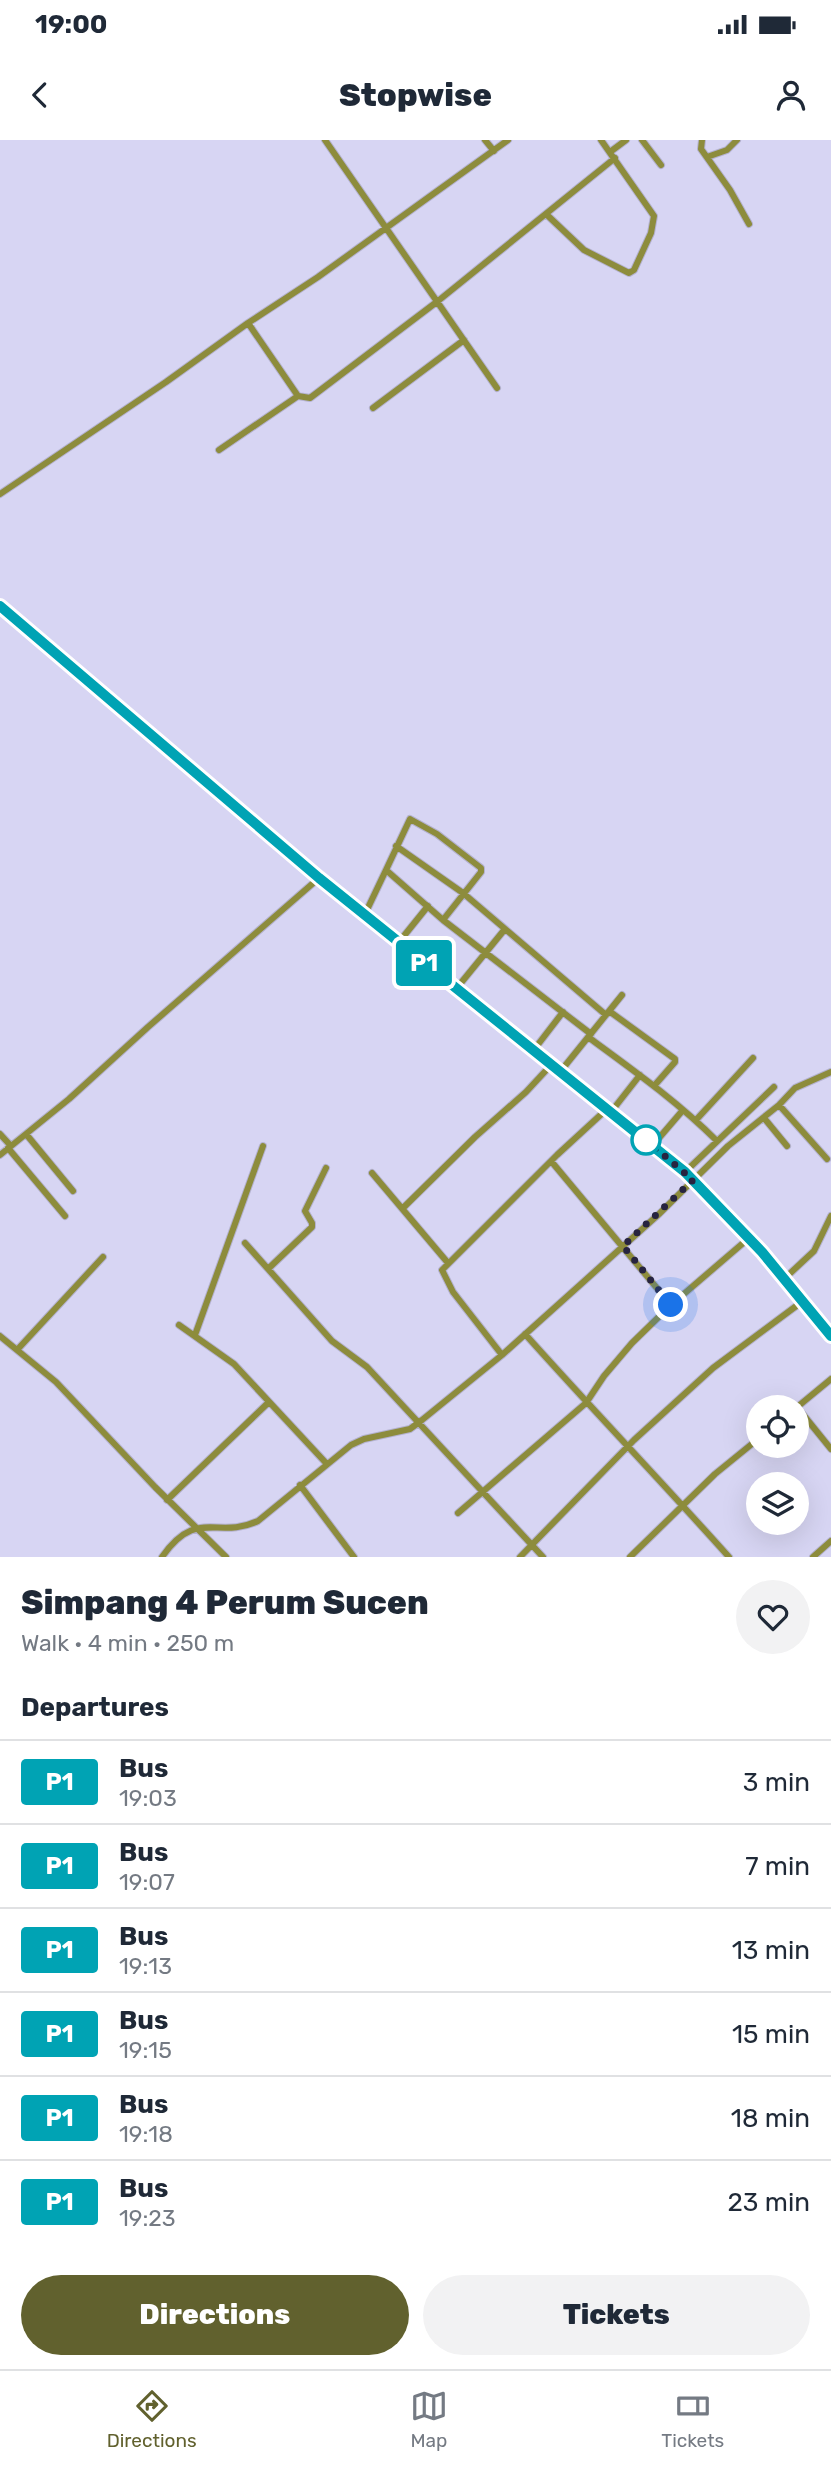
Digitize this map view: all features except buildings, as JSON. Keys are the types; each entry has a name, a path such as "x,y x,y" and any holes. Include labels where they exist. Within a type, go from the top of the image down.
{"main road":[{"path":"0,606 319,878 689,1176 749,1238 831,1336"}],"street":[{"path":"325,140 497,388"},
{"path":"485,140 494,151"},
{"path":"0,494 318,277 508,140"},
{"path":"546,214 584,250 629,273 634,270 651,233 654,216 601,140"},
{"path":"219,450 298,396 310,398 438,301 546,214 613,155 626,140"},
{"path":"642,140 661,165"},
{"path":"702,140 701,149 730,190 749,225"},
{"path":"708,157 727,150 737,140"},
{"path":"248,323 298,396"},
{"path":"373,408 464,340"},
{"path":"365,914 410,819 437,834 481,868 481,872 443,920"},
{"path":"396,846 463,893 608,1013 676,1060 654,1086"},
{"path":"386,870 443,920 563,1012 718,1141"},
{"path":"0,1155 69,1099 319,878"},
{"path":"399,942 428,906"},
{"path":"456,989 505,929"},
{"path":"560,1072 622,995"},
{"path":"533,1051 563,1012"},
{"path":"696,1120 753,1058"},
{"path":"403,1208 551,1065"},
{"path":"689,1176 764,1118 795,1088 831,1072"},
{"path":"502,1355 444,1278 442,1270 551,1161 609,1111 640,1075"},
{"path":"162,1557 183,1535 195,1528 246,1526 258,1521 351,1445 364,1439 398,1433 418,1423 502,1355 623,1246 718,1141 774,1087"},
{"path":"779,1105 827,1159"},
{"path":"653,1145 683,1110"},
{"path":"764,1118 787,1146"},
{"path":"0,1134 65,1216"},
{"path":"26,1134 73,1191"},
{"path":"195,1335 263,1146"},
{"path":"551,1161 671,1305"},
{"path":"269,1268 312,1227 306,1210 326,1168"},
{"path":"372,1173 448,1263"},
{"path":"784,1279 814,1251 831,1216"},
{"path":"458,1513 586,1403 621,1354 671,1305 749,1238"},
{"path":"245,1243 332,1341 363,1362 543,1557"},
{"path":"17,1350 103,1257"},
{"path":"520,1557 627,1447 713,1368 803,1301"},
{"path":"179,1325 234,1364 326,1463"},
{"path":"525,1334 729,1557"},
{"path":"0,1336 56,1382 167,1500 226,1557"},
{"path":"809,1397 831,1379"},
{"path":"167,1500 269,1402"},
{"path":"809,1421 831,1448"},
{"path":"630,1557 715,1474 746,1449"},
{"path":"300,1485 354,1557"},
{"path":"813,1557 831,1541"}],"bus line":[{"name":"P1","path":"0,606 319,878 685,1172 762,1252 831,1336"}],"route":[{"path":"646,1140 693,1180 623,1246 671,1305"}]}
